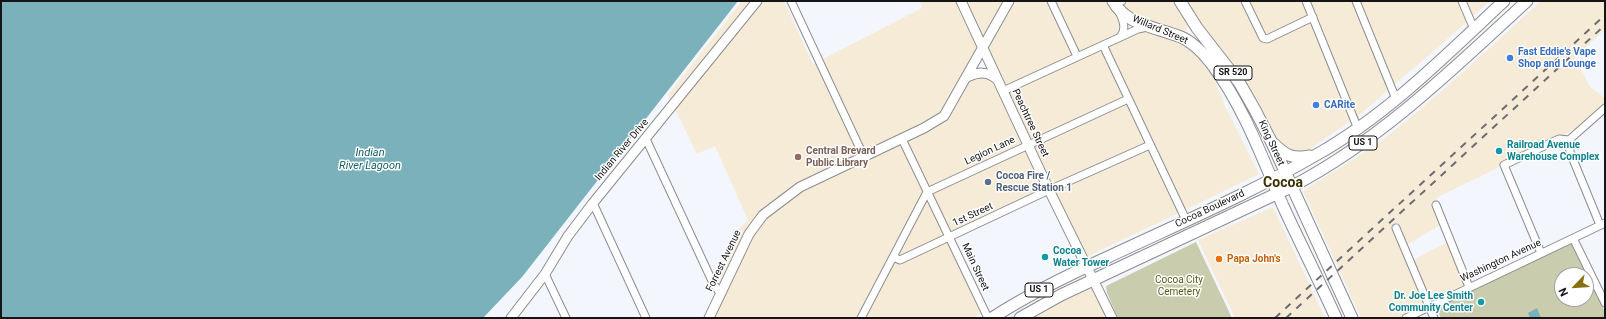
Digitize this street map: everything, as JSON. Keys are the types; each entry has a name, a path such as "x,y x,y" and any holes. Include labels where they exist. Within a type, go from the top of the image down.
{"main road":[{"name":"King Street","path":"1180,1 1197,28 1239,82 1272,143 1352,318"},
{"name":"Cocoa Boulevard","path":"992,318 1037,291 1285,173 1318,154 1358,129 1396,99 1504,1"},
{"name":"Cocoa Boulevard","path":"1020,318 1093,280 1278,193 1326,168 1376,134 1429,91 1527,1"},
{"name":"Willard Street","path":"1117,2 1135,21 1148,27 1182,38 1196,46 1221,78"},
{"path":"1468,56 1474,29"},
{"name":"King Street","path":"1221,78 1248,126 1336,318"},
{"path":"1272,143 1290,157 1298,158 1318,154"}],"street":[{"name":"Indian River Drive","path":"511,318 545,274 568,236 593,203 757,1"},
{"path":"792,1 864,157"},
{"name":"Peachtree Street","path":"961,1 1049,190 1112,318"},
{"name":"Forrest Avenue","path":"709,318 749,234 763,215 800,187 902,139 944,116 1009,1"},
{"path":"1051,1 1077,56"},
{"path":"1245,1 1263,38 1267,39 1313,17"},
{"path":"1306,1 1358,129"},
{"path":"1356,1 1396,99"},
{"path":"1462,1 1474,29"},
{"path":"1117,2 1124,22 1124,30 1120,37"},
{"path":"1003,92 1077,56 1120,37 1148,27"},
{"path":"1103,45 1186,220"},
{"path":"967,77 978,72 988,73 998,79"},
{"name":"Legion Lane","path":"926,192 1128,99"},
{"path":"1541,253 1504,164 1559,139 1569,140 1605,108"},
{"path":"646,139 713,283 720,293"},
{"name":"Main Street","path":"902,139 926,192 950,237 988,318"},
{"path":"1569,140 1570,152 1603,224"},
{"name":"1st Street","path":"893,257 900,260 1049,190 1150,145"},
{"path":"862,317 926,192"},
{"path":"593,203 646,318"},
{"path":"1436,205 1469,287"},
{"name":"Washington Avenue","path":"1406,318 1603,224"},
{"path":"1396,228 1434,318"},
{"path":"1573,238 1605,303"},
{"path":"545,274 566,318"}],"shaded area":[{"path":"742,1 753,1 672,102 668,95"},
{"path":"761,1 784,1 813,64 816,63 859,155 777,200 720,286 718,284 732,252 738,229 748,220 715,146 697,154 675,109"},
{"path":"920,1 957,1 979,48 941,114 929,122 866,152 823,59 922,8"},
{"path":"965,1 1005,1 984,40"},
{"path":"1013,1 1047,1 1072,55 1005,87 987,47"},
{"path":"1055,1 1109,1 1120,23 1119,33 1079,52"},
{"path":"1132,1 1176,1 1190,25 1187,27 1185,35 1137,19 1121,5"},
{"path":"1184,1 1241,1 1259,40 1266,42 1311,22 1350,121 1303,154 1298,155 1277,143 1260,105 1241,75 1199,20 1196,21"},
{"path":"1249,1 1302,1 1308,16 1265,35"},
{"path":"1310,1 1352,1 1388,90 1357,117"},
{"path":"1360,1 1458,1 1467,22 1394,85"},
{"path":"1466,1 1490,1 1473,16"},
{"path":"1541,1 1605,1 1605,29 1575,58 1590,87 1605,98 1605,103 1578,127 1563,136 1558,136 1500,163 1501,166 1436,198 1437,201 1432,204 1440,225 1407,245 1398,223 1392,226 1424,306 1398,318 1361,318 1303,191 1373,147 1404,123 1453,81"},
{"path":"1148,30 1163,35 1193,49 1209,66 1225,106 1259,174 1185,210 1108,46"},
{"path":"1101,49 1124,98 1030,140 1008,93"},
{"path":"978,75 995,81 1024,143 928,188 907,140 932,128 970,79"},
{"path":"1126,104 1145,144 1051,186 1033,145"},
{"path":"900,143 923,193 857,318 713,318 752,235 765,217 801,190"},
{"path":"1026,149 1045,189 951,233 931,194"},
{"path":"1148,150 1179,213 1086,257 1054,191"},
{"path":"926,200 945,236 900,257 897,255"},
{"path":"1273,207 1325,318 1235,318 1198,240"},
{"path":"948,242 982,313 973,318 867,318 866,316 894,262 902,263"},
{"path":"1447,242 1464,285 1431,302 1413,260"},
{"path":"1093,288 1108,318 1032,318 1046,309"}],"green space":[{"name":"Cocoa City Cemetery","path":"1196,242 1232,318 1118,318 1107,293 1106,286"},
{"path":"1571,243 1583,267 1554,267 1554,307 1594,307 1594,290 1605,312 1605,318 1441,318 1436,308"}],"water":[{"name":"Indian River Lagoon","path":"1,1 738,1 522,277 483,318 1,318"},
{"path":"1537,308 1541,318 1530,318 1528,313"}],"railway":[{"path":"1275,318 1605,15"},
{"path":"1286,318 1605,25"}],"place":[{"name":"Fast Eddie's Vape Shop and Lounge","path":"1510,58"},
{"name":"CARite","path":"1316,105"},
{"name":"Railroad Avenue Warehouse Complex","path":"1499,151"},
{"name":"Central Brevard Public Library","path":"798,157"},
{"name":"Cocoa Fire / Rescue Station 1","path":"988,182"},
{"name":"Cocoa Water Tower","path":"1045,257"},
{"name":"Papa John's","path":"1219,259"},
{"name":"Dr. Joe Lee Smith Community Center","path":"1481,302"}],"district":[{"name":"Cocoa","path":"1283,183"}]}
